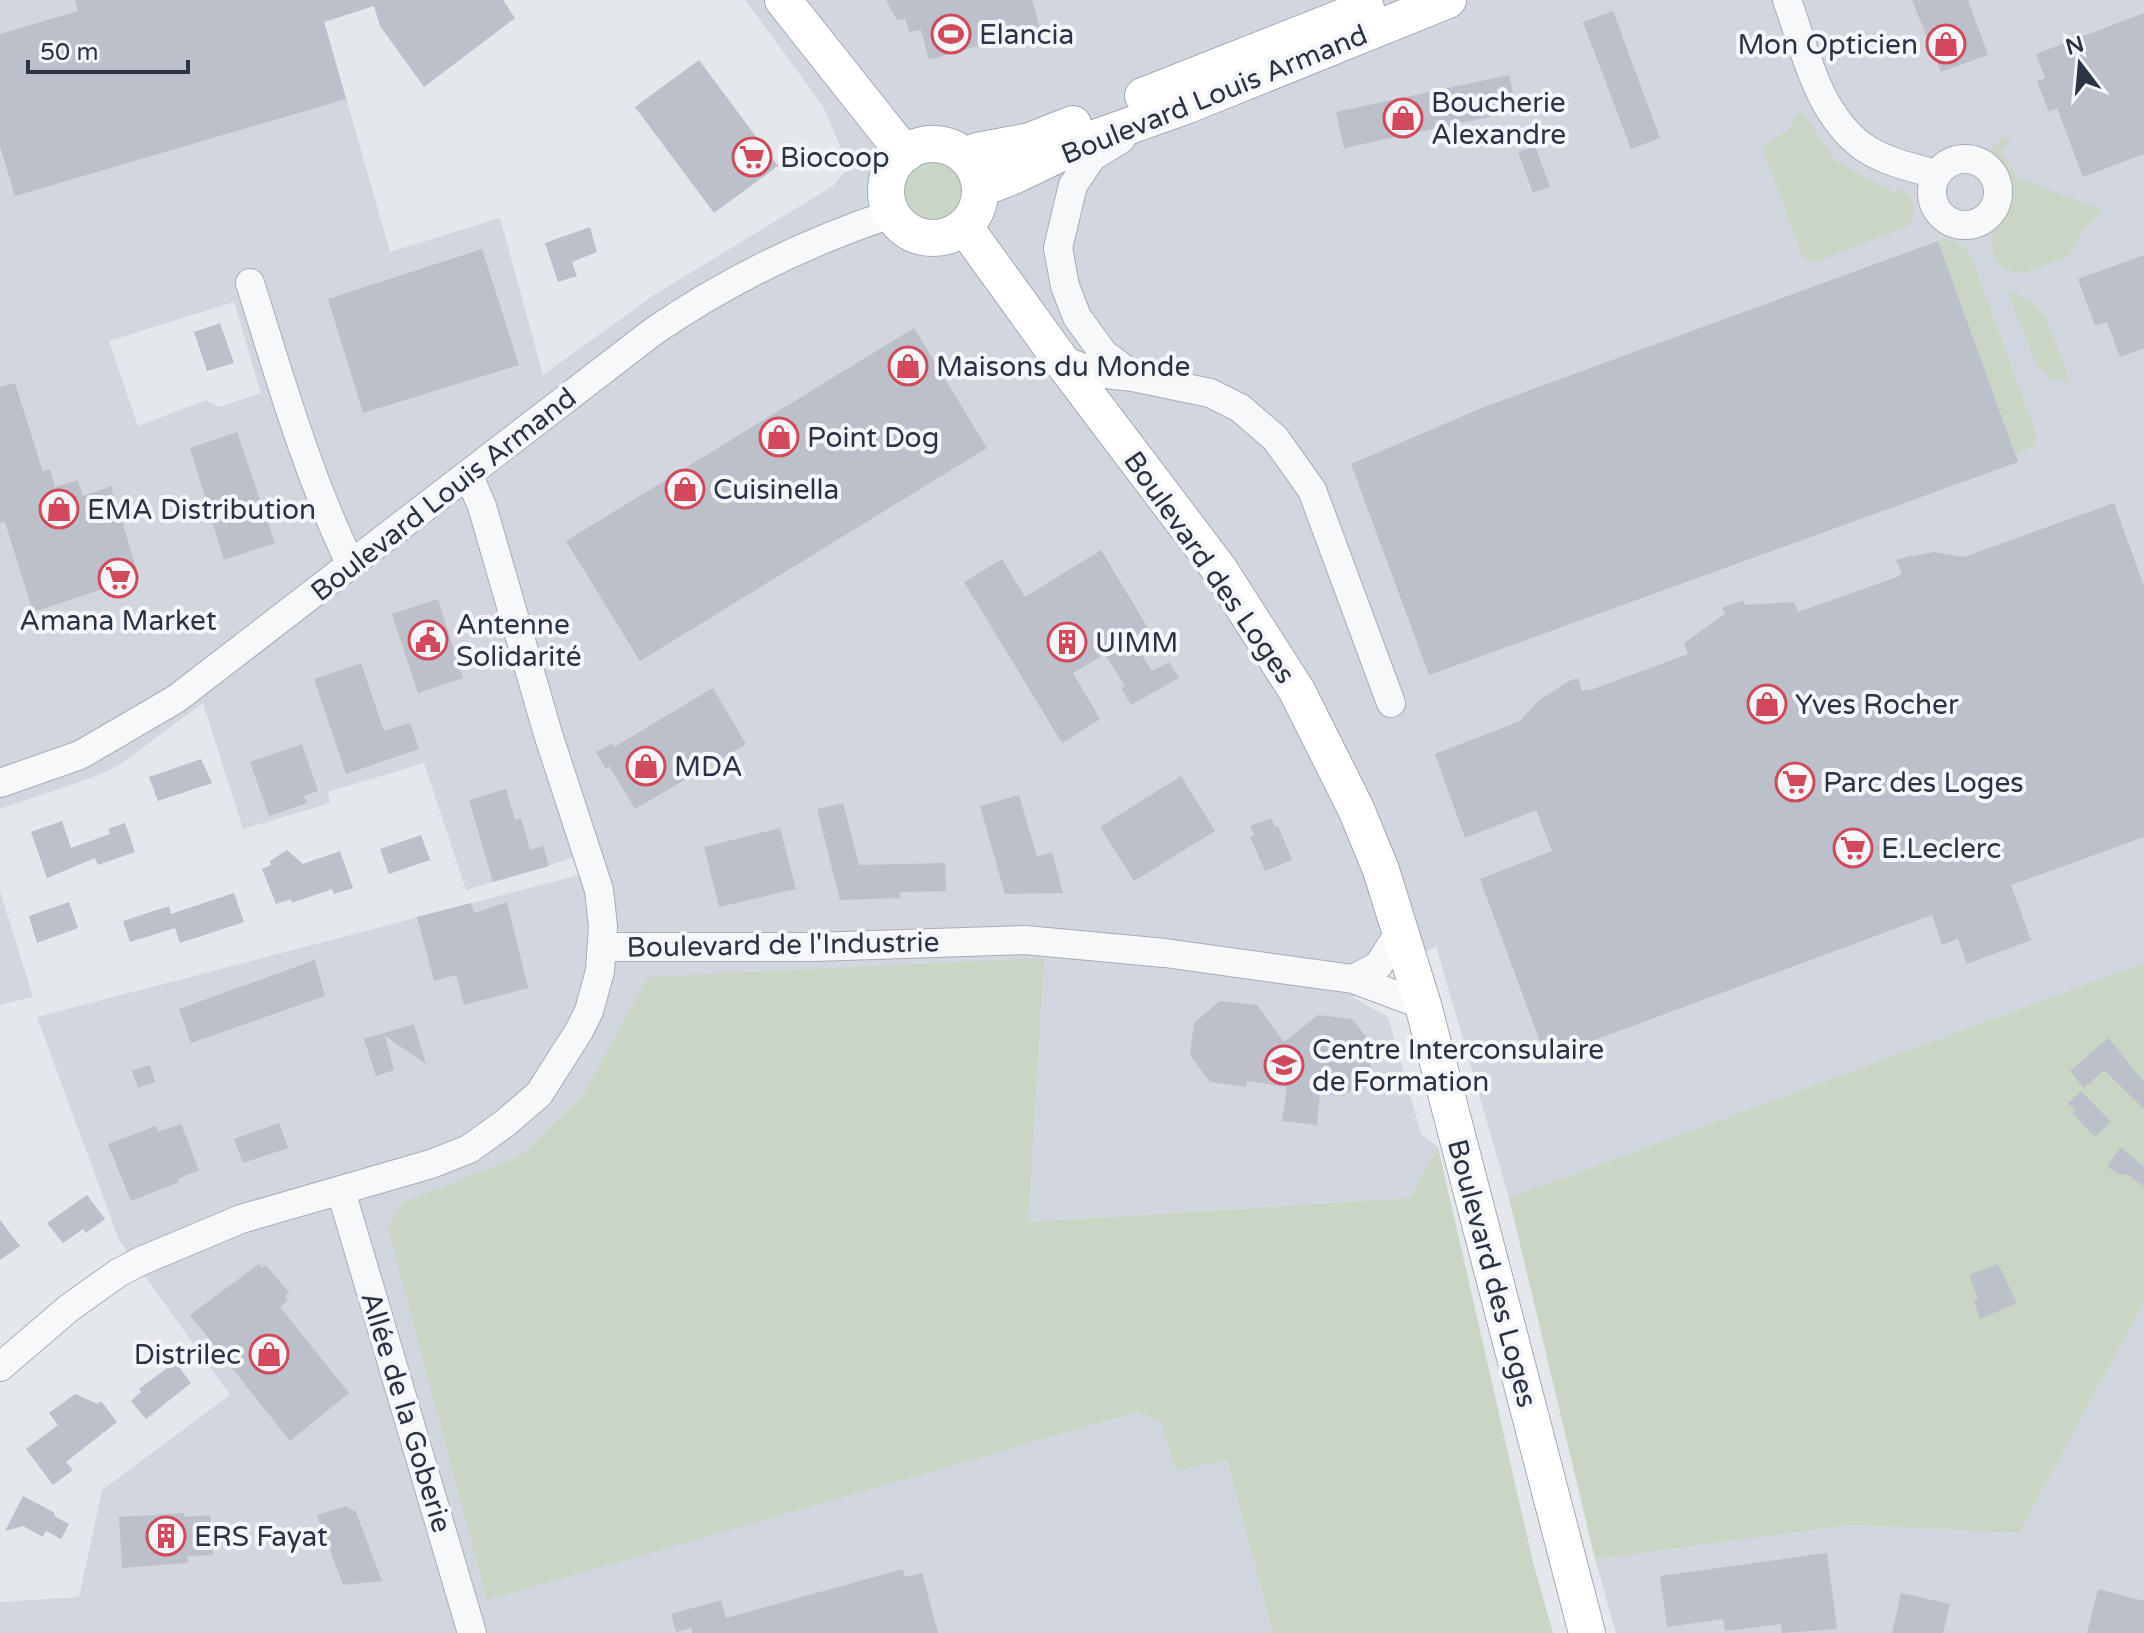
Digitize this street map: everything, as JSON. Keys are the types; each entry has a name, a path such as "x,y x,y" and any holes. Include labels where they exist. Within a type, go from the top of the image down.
{"main road":[{"path":"783,0 905,154"},
{"name":"Boulevard Louis Armand","path":"1387,0 1030,141 977,151 972,173 1013,176 1084,142 1188,105 1448,0"},
{"path":"936,144 952,148 972,173 973,215 952,234 939,238 911,233 891,214 886,188 895,163 919,146 936,144"},
{"name":"Boulevard des Loges","path":"964,226 1219,569 1297,691 1356,809 1381,870 1423,1005 1587,1633"}],"street":[{"path":"1787,0 1809,64 1829,109 1841,125 1864,147 1905,166 1937,174"},
{"path":"1133,377 1104,354 1077,317 1065,286 1058,248 1073,185 1092,157 1188,105"},
{"name":"Boulevard Louis Armand","path":"0,783 80,755 176,699 697,301 794,252 846,229 891,214"},
{"path":"250,283 297,434 324,506 351,565"},
{"path":"1060,359 1097,373 1210,393 1240,408 1275,438 1312,490 1391,703"},
{"path":"468,474 482,506 548,734 599,890 602,947"},
{"path":"1353,979 1378,966 1401,930"},
{"name":"Boulevard de l'Industrie","path":"0,1367 78,1301 141,1261 241,1219 431,1164 469,1149 539,1094 557,1069 589,1011 600,971 602,947 813,947 1025,940 1165,953 1353,979 1423,1005"},
{"name":"Allée de la Goberie","path":"341,1191 472,1633"}],"shaded area":[{"path":"0,0 318,0 390,252 500,218 543,375 654,295 833,186 849,167 823,106 745,0 2144,0 2144,963 1509,1198 1436,946 1352,997 1388,1017 1421,1134 1438,1147 1409,1198 1027,1222 649,977 583,1095 520,1156 404,1202 487,1599 1139,1412 1160,1420 1227,1459 1273,1633 0,1633 0,1602 79,1597 102,1490 230,1395 119,1240 37,1017 602,869 596,851 466,890 424,763 328,792 330,803 243,829 203,703 119,765 94,777 0,809","holes":["234,302 261,393 219,407 206,400 138,426 109,341"]},
{"path":"0,891 33,997 0,1005"},
{"path":"2144,1302 2144,1633 1616,1633 1595,1559 1851,1525 2019,1533"}],"green space":[{"path":"1802,112 1835,161 1895,193 1900,187 1905,191 1914,210 1908,226 1813,263 1803,257 1762,147 1788,130 1798,113"},
{"path":"2005,135 2010,141 2001,152 2018,178 2103,210 2084,230 2069,255 2025,273 1998,266 1993,251 1994,231 2009,198 2005,176 1991,150"},
{"path":"927,163 939,163 956,172 963,183 963,207 956,218 939,227 927,227 915,222 906,213 901,201 901,189 906,177 915,168"},
{"path":"1938,241 1958,242 1971,256 2036,434 2034,445 2016,456"},
{"path":"2006,288 2034,303 2047,319 2070,382 2050,379 2037,366"},
{"path":"1044,958 1028,1222 1409,1198 1438,1147 1533,1562 1553,1633 1273,1633 1227,1460 1176,1471 1160,1420 1138,1412 487,1600 388,1228 403,1202 520,1156 583,1095 648,977"},
{"path":"2144,963 2144,1302 2019,1533 1851,1525 1595,1559 1509,1198"}],"building":[{"path":"75,0 503,0 515,18 424,87 380,26 374,6 324,22 346,99 15,196 0,146 0,34 78,11"},
{"path":"886,0 1032,0 1040,28 929,60 921,30 909,32 905,18 897,20"},
{"path":"1912,0 1968,0 1988,55 1941,72"},
{"path":"1613,11 1660,138 1631,149 1583,22"},
{"path":"2144,13 2144,154 2083,177 2057,108 2049,112 2037,81 2045,78 2036,54"},
{"path":"699,60 778,166 714,213 635,107"},
{"path":"1509,75 1517,111 1344,148 1336,112"},
{"path":"1535,146 1550,187 1533,193 1518,152"},
{"path":"590,227 597,252 572,262 577,276 558,282 545,243"},
{"path":"1938,241 2018,462 1429,675 1351,464 1484,407"},
{"path":"482,249 519,365 363,413 328,299"},
{"path":"2144,255 2144,348 2120,357 2107,322 2095,326 2078,279"},
{"path":"220,323 234,363 207,371 194,332"},
{"path":"914,328 987,448 640,661 566,541"},
{"name":"EMA Distribution","path":"15,383 43,472 50,469 55,487 78,480 83,496 111,486 139,577 33,612 5,522 0,523 0,387"},
{"path":"237,432 275,543 224,560 190,448"},
{"name":"Parc des Loges","path":"2114,503 2144,586 2144,837 2011,885 2031,940 1967,964 1958,939 1942,945 1932,915 1546,1058 1480,879 1552,851 1536,810 1465,838 1435,754 1520,721 1538,701 1569,681 1578,678 1582,691 1588,691 1688,654 1684,643 1725,614 1722,608 1743,600 1745,605 1794,602 1798,612 1897,577 1902,574 1896,560 1934,552 1964,557"},
{"name":"UIMM","path":"1101,550 1148,628 1131,638 1152,671 1169,662 1179,678 1131,705 1121,688 1125,686 1105,654 1073,673 1100,719 1062,743 964,582 1002,559 1025,597"},
{"path":"438,599 463,678 418,693 392,614"},
{"path":"361,663 384,731 410,723 419,749 346,774 314,679"},
{"path":"713,688 746,744 635,809 609,766 606,769 596,752 612,743 614,747"},
{"path":"302,744 318,791 304,796 307,803 269,816 250,762"},
{"path":"201,759 212,783 158,801 149,777"},
{"path":"1181,776 1215,831 1134,881 1100,827"},
{"path":"506,789 515,820 521,818 530,850 543,846 549,866 493,882 469,800"},
{"path":"1019,795 1037,857 1052,852 1063,893 1005,894 980,806"},
{"path":"843,803 859,865 945,863 946,891 900,892 901,898 840,900 817,809"},
{"path":"1271,818 1275,827 1278,826 1292,860 1265,871 1250,837 1254,836 1250,826"},
{"path":"62,821 71,848 110,834 108,829 125,823 135,852 98,865 95,858 47,878 31,832"},
{"path":"780,828 796,889 719,907 704,847"},
{"path":"421,835 430,860 389,874 380,849"},
{"path":"287,850 303,864 340,851 353,888 334,894 332,889 292,903 291,899 276,904 262,869"},
{"path":"234,893 244,922 180,943 175,928 130,942 123,921 169,906 171,914"},
{"path":"69,902 78,928 37,943 29,916"},
{"path":"507,902 528,988 464,1005 456,975 434,981 417,917 471,903 474,913"},
{"path":"315,960 325,996 191,1043 179,1009"},
{"name":"Centre Interconsulaire de Formation","path":"1220,1001 1257,1005 1284,1042 1318,1015 1352,1019 1373,1045 1369,1078 1343,1096 1320,1094 1317,1125 1282,1121 1287,1087 1247,1081 1246,1087 1210,1082 1190,1055 1194,1023"},
{"path":"414,1024 426,1064 385,1036 394,1070 376,1076 364,1039"},
{"path":"2108,1038 2144,1082 2144,1109 2104,1070 2084,1088 2070,1071"},
{"path":"150,1065 155,1082 138,1088 132,1071"},
{"path":"2081,1091 2111,1122 2095,1137 2072,1113 2076,1110 2068,1103"},
{"path":"279,1123 288,1148 243,1163 234,1139"},
{"path":"181,1124 199,1170 177,1179 179,1182 131,1201 108,1144 156,1126 158,1132"},
{"path":"2121,1147 2144,1167 2144,1187 2128,1174 2119,1175 2107,1166"},
{"path":"87,1195 105,1219 86,1233 83,1229 63,1243 47,1223"},
{"path":"0,1220 20,1246 0,1260"},
{"name":"Distrilec","path":"259,1264 262,1268 266,1265 289,1293 285,1296 288,1300 280,1307 349,1393 290,1441 190,1315"},
{"path":"1998,1264 2017,1303 1980,1319 1974,1301 1978,1299 1969,1275"},
{"path":"175,1362 191,1383 146,1419 131,1401 141,1392 139,1389"},
{"path":"75,1394 98,1404 101,1401 117,1422 66,1462 73,1470 53,1485 26,1449 58,1425 49,1413"},
{"path":"23,1496 69,1524 61,1539 46,1531 43,1537 23,1526 5,1531"},
{"path":"346,1506 356,1512 382,1581 343,1585 317,1515"},
{"name":"ERS Fayat","path":"184,1513 184,1517 210,1515 213,1555 187,1556 188,1563 122,1568 119,1517"},
{"path":"1827,1553 1837,1629 1782,1633 1781,1624 1725,1631 1723,1619 1667,1627 1660,1576"},
{"path":"903,1569 905,1577 922,1573 938,1633 692,1633 692,1628 706,1624 676,1632 671,1614 721,1600 726,1618"},
{"path":"2098,1589 2144,1601 2144,1633 2087,1633"},
{"path":"1901,1593 1950,1604 1943,1633 1892,1633"}],"place":[{"name":"Elancia","path":"951,34"},
{"name":"Mon Opticien","path":"1946,44"},
{"name":"Boucherie Alexandre","path":"1403,118"},
{"name":"Biocoop","path":"752,157"},
{"name":"Maisons du Monde","path":"908,366"},
{"name":"Point Dog","path":"779,437"},
{"name":"Cuisinella","path":"685,489"},
{"name":"EMA Distribution","path":"59,509"},
{"name":"Amana Market","path":"118,578"},
{"name":"Antenne Solidarité","path":"428,640"},
{"name":"UIMM","path":"1067,642"},
{"name":"Yves Rocher","path":"1767,704"},
{"name":"MDA","path":"646,766"},
{"name":"Parc des Loges","path":"1795,782"},
{"name":"E.Leclerc","path":"1853,848"},
{"name":"Centre Interconsulaire de Formation","path":"1284,1065"},
{"name":"Distrilec","path":"269,1354"},
{"name":"ERS Fayat","path":"166,1536"}]}
